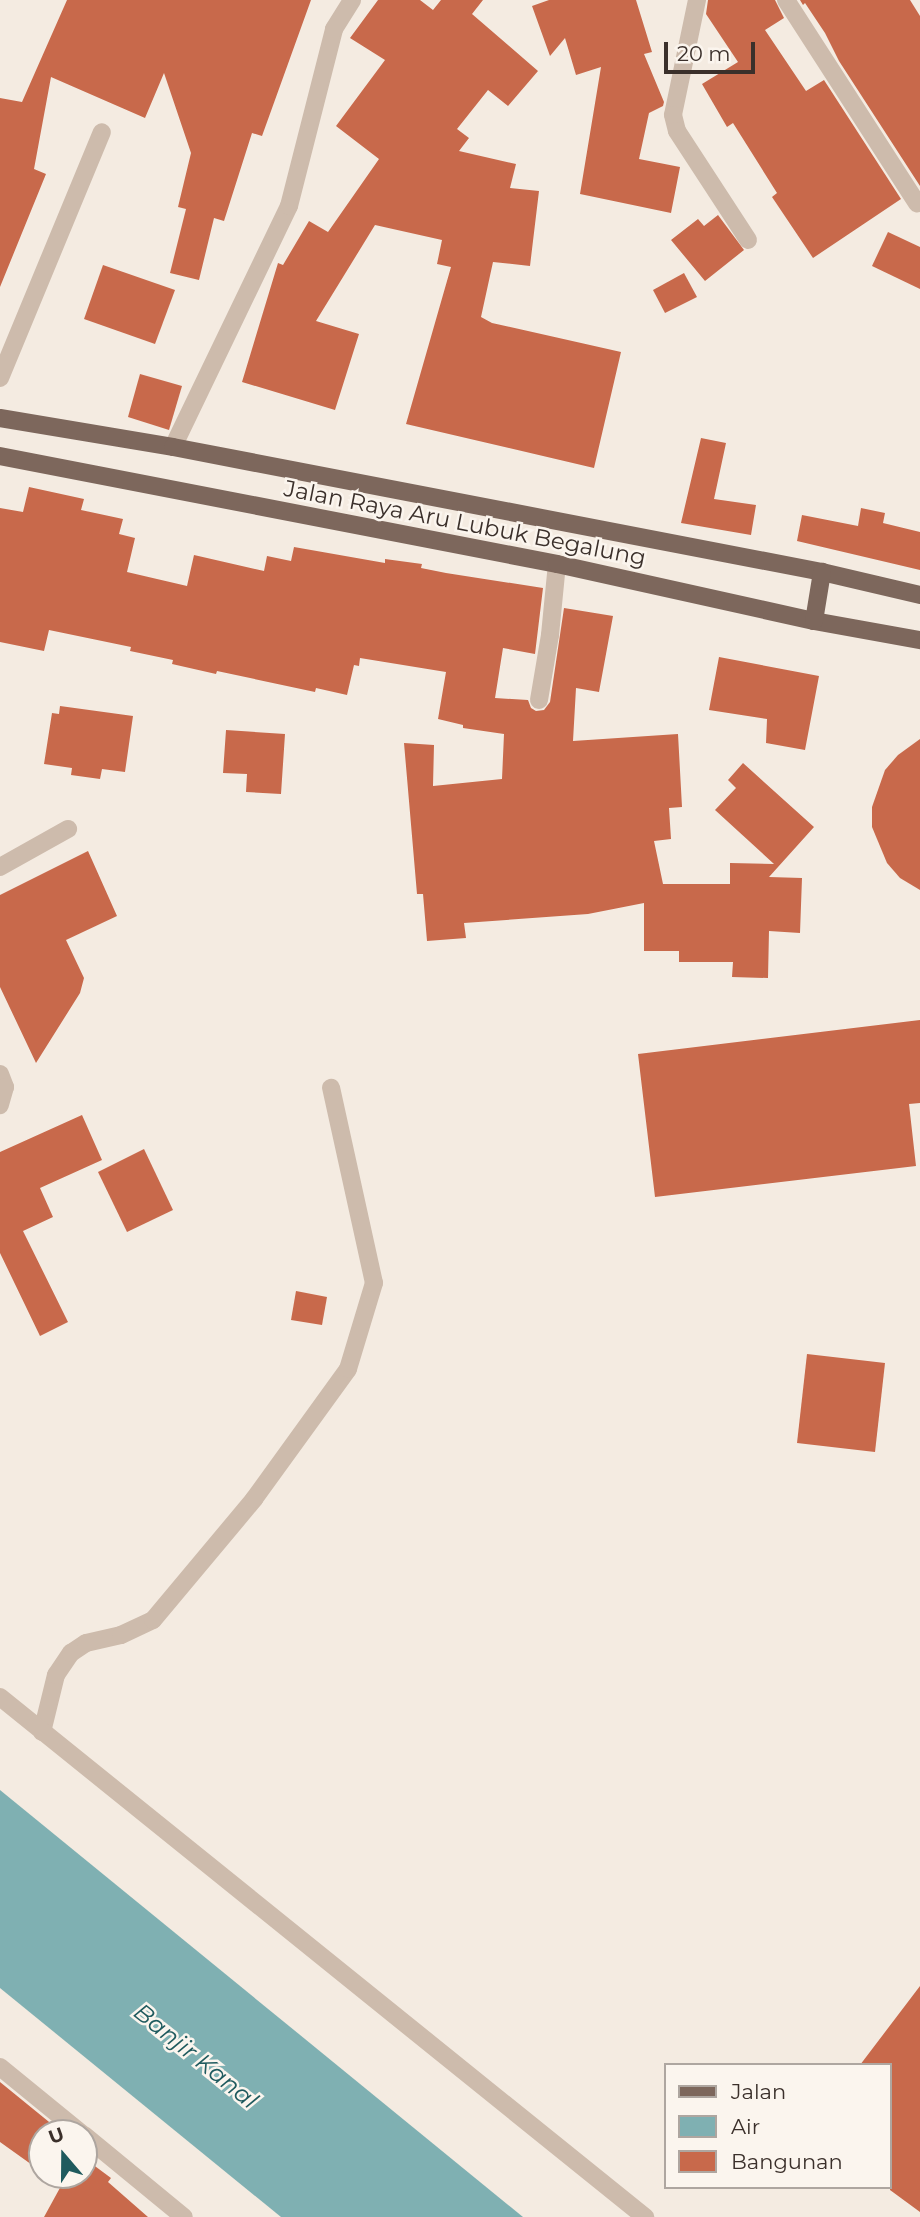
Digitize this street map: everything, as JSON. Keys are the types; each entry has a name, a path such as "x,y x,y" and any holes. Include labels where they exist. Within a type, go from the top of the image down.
{"main road":[{"name":"Jalan Raya Aru Lubuk Begalung","path":"0,418 173,447 822,572 920,595"},
{"name":"Jalan Raya Aru Lubuk Begalung","path":"0,456 557,564 814,621 920,640"},
{"path":"814,621 822,572"}],"street":[{"path":"173,447 289,206 334,29 352,0"},
{"path":"698,0 673,115 677,131 748,240"},
{"path":"786,0 917,203"},
{"path":"0,378 102,132"},
{"path":"539,700 550,635 557,564"},
{"path":"0,867 68,829"},
{"path":"0,1074 5,1087 0,1105"},
{"path":"42,1732 56,1675 71,1653 86,1643 121,1635 153,1620 254,1499 348,1369 373,1283 331,1088"},
{"path":"0,1697 645,2217"},
{"path":"0,2067 64,2119"},
{"path":"98,2146 184,2217"}],"water":[{"name":"Banjir Kanal","path":"0,1790 523,2217 281,2217 0,1988"}],"building":[{"path":"67,0 311,0 262,136 252,133 224,221 214,218 199,280 170,273 186,209 178,207 191,153 164,73 145,118 51,77 34,169 46,174 0,287 0,98 22,102"},
{"path":"378,0 420,0 433,10 441,0 483,0 472,14 538,71 508,106 488,90 457,129 469,138 459,151 516,164 510,188 539,191 530,266 493,262 481,317 492,323 621,352 594,468 406,424 451,267 437,264 442,240 375,225 316,321 359,334 335,410 242,382 278,263 283,265 309,221 328,232 379,159 336,126 385,60 350,38"},
{"path":"549,0 636,0 652,52 644,54 664,102 663,106 649,113 639,159 680,167 671,213 580,194 601,67 576,75 565,38 550,56 532,6"},
{"path":"708,0 775,0 784,18 765,30 806,91 824,80 901,199 813,258 772,197 777,193 733,123 727,127 702,84 738,62 706,14"},
{"path":"800,0 910,0 920,16 920,186 839,61 825,33 805,3 803,5"},
{"path":"718,215 744,250 705,281 671,240 698,219 704,226"},
{"path":"888,232 920,247 920,289 872,266"},
{"path":"103,265 175,290 155,344 84,319"},
{"path":"684,273 697,297 665,313 653,290"},
{"path":"140,374 182,386 169,430 128,417"},
{"path":"701,438 726,443 714,499 756,505 751,535 681,523"},
{"path":"29,487 84,499 81,510 123,519 119,534 135,538 127,572 187,586 194,555 264,571 267,556 291,561 294,547 385,563 385,559 422,564 421,568 446,573 543,588 535,654 503,648 495,698 528,700 531,708 536,711 544,710 550,702 564,608 613,616 599,692 576,688 573,741 678,734 682,807 669,808 671,839 654,841 663,884 730,884 730,863 774,864 715,810 736,788 728,780 743,763 814,827 769,877 802,878 800,933 769,931 768,978 732,977 733,962 679,962 679,951 644,951 644,903 588,914 464,923 466,938 427,941 423,894 417,894 404,743 434,745 433,786 502,779 504,734 463,728 463,725 438,719 446,672 360,658 359,666 354,665 347,695 316,688 315,692 217,671 216,674 172,664 173,660 130,651 131,647 49,630 44,651 0,642 0,508 23,512"},
{"path":"861,508 885,513 883,523 920,532 920,570 797,541 802,515 858,526"},
{"path":"719,657 819,676 805,750 766,743 767,719 709,710"},
{"path":"60,706 133,716 125,772 102,769 100,779 71,775 72,768 44,764 52,713 59,714"},
{"path":"226,730 285,734 281,794 246,792 247,774 223,773"},
{"path":"920,739 920,890 900,878 887,863 872,827 872,807 885,770 898,755"},
{"path":"88,851 117,916 66,940 84,978 80,993 36,1063 0,987 0,895"},
{"path":"920,1020 920,1103 909,1104 916,1166 655,1197 638,1054"},
{"path":"82,1115 102,1160 40,1188 53,1217 23,1231 68,1322 40,1336 0,1253 0,1152"},
{"path":"144,1149 173,1210 127,1232 98,1172"},
{"path":"296,1291 327,1297 322,1325 291,1320"},
{"path":"807,1354 885,1363 875,1452 797,1443"},
{"path":"920,1986 920,2212 890,2190 892,2063 862,2063"},
{"path":"0,2082 45,2119 28,2119 28,2162 0,2142"},
{"path":"98,2168 111,2178 108,2182 148,2217 44,2217 59,2189 98,2189"}]}
